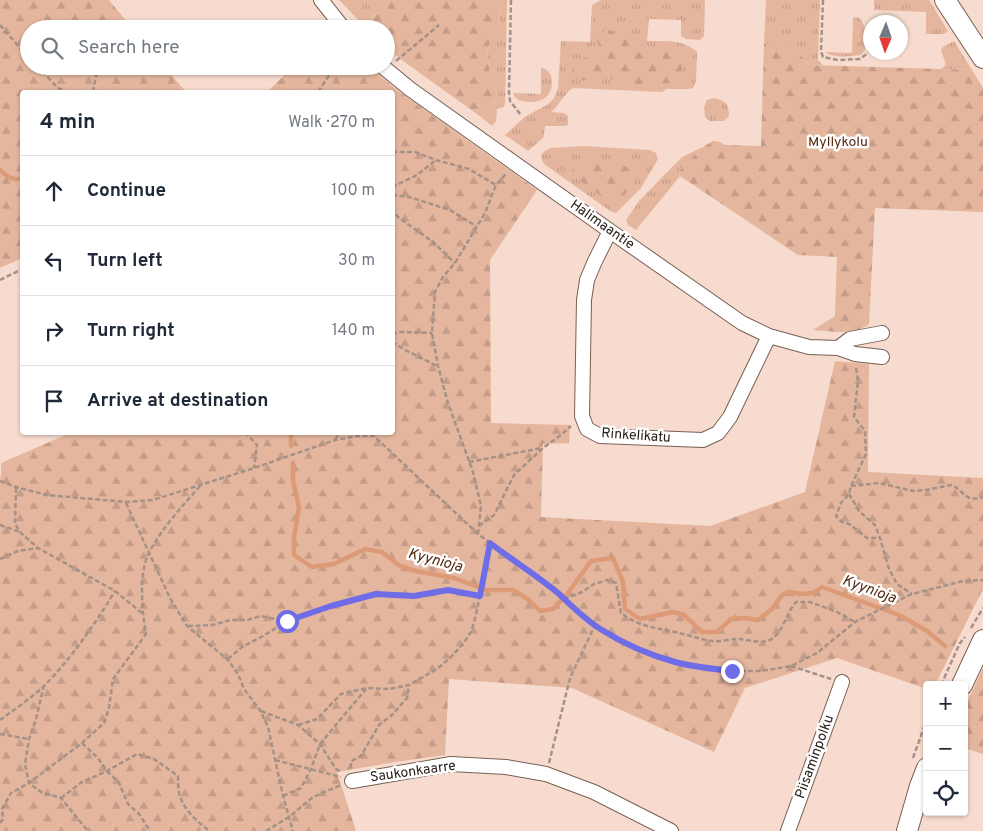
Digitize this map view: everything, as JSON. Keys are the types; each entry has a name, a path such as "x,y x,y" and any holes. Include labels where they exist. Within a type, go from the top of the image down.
{"street":[{"path":"321,0 337,20"},
{"path":"945,0 983,58"},
{"name":"Halimaantie","path":"395,70 410,88 610,232 742,323 769,336 810,346 838,348 855,354 882,357"},
{"path":"582,416 584,300 587,280 610,232"},
{"path":"838,348 850,339 882,333"},
{"name":"Rinkelikatu","path":"582,416 588,429 600,436 703,440 718,433 730,417 769,336"},
{"path":"964,681 983,640"},
{"name":"Piisaminpolku","path":"788,831 842,682"},
{"name":"Saukonkaarre","path":"352,781 450,764 506,766 546,774 594,792 671,831"},
{"path":"907,831 926,771"}],"path":[{"path":"511,0 508,93 510,101 521,115"},
{"path":"823,0 821,51 823,57 838,60 860,59 863,57"},
{"path":"0,25 20,48"},
{"path":"402,65 396,61 439,25"},
{"path":"46,75 62,90"},
{"path":"94,90 97,75"},
{"path":"319,90 329,75"},
{"path":"395,152 415,152 436,160 469,168 496,185 485,213 455,262 442,277 435,292 432,333 438,366 448,403 473,472 481,506 478,534"},
{"path":"395,186 416,175 436,160"},
{"path":"395,195 450,210 476,226"},
{"path":"395,212 398,217 433,242 455,262"},
{"path":"0,280 20,270"},
{"path":"395,333 432,333"},
{"path":"395,344 438,366"},
{"path":"855,354 858,381 854,416 865,430 866,454 849,494 841,503 836,516 867,538 880,538"},
{"path":"479,526 494,516 514,475 582,416"},
{"path":"248,435 256,445 254,468"},
{"path":"335,440 338,435"},
{"path":"0,481 47,495 126,502 153,500 335,440 357,436 374,436 478,534 557,593 595,625 626,643 676,662 732,671 761,671 791,666 816,653 855,622 912,594 963,581 983,580"},
{"path":"469,462 543,448"},
{"path":"851,486 879,483 913,491 951,485 955,486 965,497 978,499 983,497"},
{"path":"0,823 3,819 1,808 10,793 29,783 82,743 104,723 109,708 113,679 146,634 142,614 143,573 149,552 176,514 202,484"},
{"path":"16,487 15,524 21,533 38,548 115,591 142,614"},
{"path":"849,494 859,510 875,525 889,569 897,584 912,594"},
{"path":"126,502 170,598 187,626 228,660 238,674 244,689 260,710 268,727 283,796 293,831"},
{"path":"0,525 21,533"},
{"path":"298,725 317,719 341,694 367,688 389,689 409,685 437,669 451,657 471,632 490,543"},
{"path":"0,559 18,551 38,548"},
{"path":"564,600 594,584 608,580 616,583 621,613 639,624 715,642 740,639 750,641 769,640 776,637 790,609 796,602 810,602 855,622"},
{"path":"228,660 242,647 287,621 331,606 376,594 414,596 448,590 480,596"},
{"path":"0,720 44,685 68,659 96,623 115,591"},
{"path":"187,626 212,626 231,620 247,620 261,616 287,621"},
{"path":"546,774 570,678 595,625"},
{"path":"791,666 842,682"},
{"path":"44,685 29,739 25,764 29,783 42,792 61,798 88,831"},
{"path":"352,781 351,761 361,756 379,725 392,715 407,698 409,685"},
{"path":"283,796 301,788 311,769 320,744 367,688"},
{"path":"260,710 298,725 320,744 336,769 352,781"},
{"path":"0,734 29,739"},
{"path":"82,743 98,758 119,783 128,804 139,814 150,831"},
{"path":"61,798 82,782 107,771 137,754 154,759 178,776 179,792 185,807 200,824 210,831"},
{"path":"275,760 330,773 352,781"},
{"path":"266,831 289,817 313,797 352,781"}],"green space":[{"path":"0,0 109,0 126,20 20,20 20,75 172,75 184,90 20,90 20,259 0,268"},
{"path":"339,0 394,0 370,20 358,20"},
{"path":"394,0 491,0 498,3 500,20 487,50 490,77 498,96 487,115 481,117 395,55 395,20 370,19"},
{"path":"491,0 507,0 505,104 504,107 497,109 496,121 492,126 481,117 487,115 498,96 490,77 487,50 500,20 498,3"},
{"path":"601,0 705,0 704,36 700,40 686,39 681,36 681,20 649,19 647,41 680,43 697,52 696,82 693,88 667,89 662,92 573,88 551,112 564,113 568,116 568,125 545,126 543,138 528,151 505,135 526,116 547,105 554,98 558,88 561,41 590,42 592,5"},
{"path":"766,0 820,0 818,60 823,65 811,65 805,62 798,52 764,44"},
{"path":"874,0 929,0 948,31 944,34 926,34 926,12 874,10"},
{"path":"853,18 861,19 863,24 863,52 861,55 838,56 825,52 852,53"},
{"path":"606,30 630,34 643,46 673,49 684,64 675,82 633,85 603,77 580,81 571,76 574,64 593,54 602,53 596,38"},
{"name":"Myllykolu","path":"777,41 799,52 805,62 811,65 972,70 983,88 983,212 875,208 869,324 857,330 842,332 813,330 835,316 837,257 798,255 680,176 679,171 703,147 713,141 725,145 761,146 764,44"},
{"path":"954,41 972,70 941,69 946,65 941,50"},
{"path":"541,68 551,75 550,93 545,98 534,102 517,99 513,93 541,94"},
{"path":"285,75 380,75 397,90 537,190 490,260 491,423 570,425 569,443 543,444 541,517 710,526 805,492 835,361 869,364 868,472 983,478 983,589 937,681 923,681 923,688 837,658 745,688 714,752 572,688 449,679 445,755 337,772 356,831 0,831 1,463 65,435 395,435 395,90 269,90"},
{"path":"714,98 727,105 729,116 724,121 710,121 705,117 704,107 707,100"},
{"path":"583,146 650,150 656,153 658,159 641,188 616,213 610,211 544,164 541,158 542,153 550,148"},
{"path":"703,147 679,171 680,176 636,230 628,225 626,220 639,201 682,157"},
{"path":"600,162 634,168 636,184 617,200 602,197 572,175 573,166"},
{"path":"983,668 983,754 968,749 968,700"}],"waterway":[{"name":"Kyynioja","path":"0,170 13,179 20,179"},
{"name":"Kyynioja","path":"291,435 291,446"},
{"name":"Kyynioja","path":"293,463 293,481 299,507 294,537 294,555 312,567 334,564 365,549 382,552 400,566 416,571 454,578 486,590 513,590 529,600 540,611 553,609 568,593 591,561 613,558 623,582 625,609 640,619 673,612 684,615 702,632 717,632 731,619 758,620 772,609 783,594 789,592 813,593 822,587 899,615 927,631 945,646"}],"route":[{"path":"287,621 331,606 376,594 414,596 448,590 480,596 490,543 557,593 586,619 626,643 676,662 732,671"}]}
